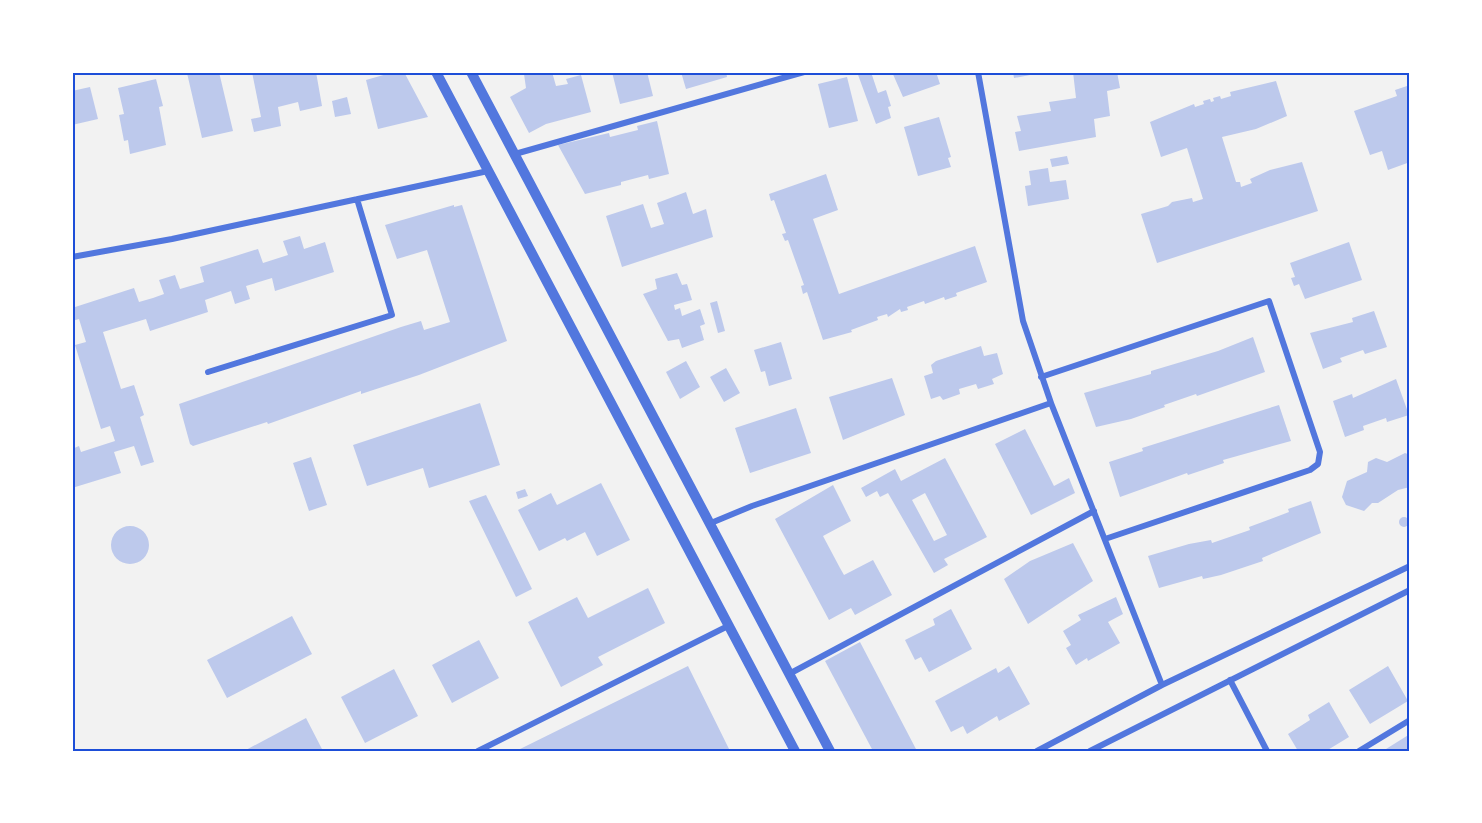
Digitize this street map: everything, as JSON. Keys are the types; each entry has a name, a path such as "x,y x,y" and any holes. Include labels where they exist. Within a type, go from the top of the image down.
{"street":[{"path":"436,72 730,624 795,751"},
{"path":"471,72 831,751"},
{"path":"515,154 804,72"},
{"path":"978,72 1023,321 1041,377 1162,685"},
{"path":"72,257 357,200 488,171"},
{"path":"208,372 392,315 357,200"},
{"path":"1041,377 1269,301 1320,452 1318,464 1310,470 1105,539"},
{"path":"711,523 752,506 1051,403"},
{"path":"789,674 1094,511"},
{"path":"1037,751 1162,685 1410,566"},
{"path":"1090,751 1410,590"},
{"path":"478,751 730,624"},
{"path":"1230,680 1267,751"},
{"path":"1359,751 1410,720"}],"building":[{"path":"219,72 233,131 202,138 187,73"},
{"path":"252,72 316,72 322,106 300,111 298,102 278,107 281,126 254,132 251,119 261,117"},
{"path":"394,72 404,72 428,117 378,129 366,80"},
{"path":"518,72 552,72 556,86 568,84 566,79 581,75 591,112 546,124 529,133 510,97 526,88 524,74 519,75"},
{"path":"612,72 647,72 653,96 620,104"},
{"path":"681,72 726,72 727,77 686,89"},
{"path":"857,72 871,72 878,93 886,90 891,106 888,107 891,118 876,124"},
{"path":"892,72 936,72 940,84 903,97"},
{"path":"1013,72 1029,72 1030,75 1014,78"},
{"path":"1073,72 1117,72 1120,88 1107,91 1110,116 1094,119 1096,137 1019,151 1015,132 1021,131 1017,116 1051,111 1049,102 1076,98"},
{"path":"847,77 858,121 829,128 818,84"},
{"path":"156,79 163,106 159,107 166,145 130,154 128,140 124,141 119,115 124,114 118,88"},
{"path":"1276,81 1287,116 1256,129 1222,137 1236,182 1240,182 1241,187 1252,183 1250,179 1270,170 1302,162 1318,211 1157,263 1141,214 1168,206 1172,202 1192,198 1193,202 1203,199 1187,148 1161,157 1150,122 1194,104 1195,107 1204,104 1203,101 1210,99 1211,102 1214,101 1213,98 1220,96 1221,99 1231,96 1230,92"},
{"path":"1410,85 1410,162 1388,170 1382,151 1370,155 1354,111 1397,96 1395,90"},
{"path":"90,87 98,119 72,125 72,91"},
{"path":"347,97 351,114 335,117 332,101"},
{"path":"939,117 951,157 948,158 951,167 918,176 904,127"},
{"path":"657,121 669,174 649,179 648,175 585,194 558,145 609,133 610,137 638,130 637,126"},
{"path":"1067,156 1069,164 1052,167 1050,159"},
{"path":"1048,168 1050,182 1066,180 1069,199 1028,206 1025,186 1031,185 1029,171"},
{"path":"826,174 838,210 813,219 839,294 975,246 987,282 956,293 957,296 945,300 944,297 925,304 924,301 907,307 908,310 901,312 900,309 888,317 887,314 877,317 878,320 851,330 852,332 823,340 807,292 803,294 801,286 804,285 788,240 785,241 782,234 786,233 774,200 771,201 769,194"},
{"path":"686,192 693,214 706,209 713,237 622,267 606,216 643,204 651,228 664,224 657,203"},
{"path":"454,205 454,207 462,205 507,341 419,375 361,394 361,391 268,424 267,422 193,446 190,444 179,404 401,327 421,321 424,330 450,322 427,250 397,259 385,225"},
{"path":"300,236 304,249 325,242 334,272 275,291 272,278 246,286 250,299 235,304 231,291 205,300 208,312 150,331 146,319 103,332 121,389 134,385 144,415 140,417 154,462 141,466 134,446 114,452 121,473 72,488 72,449 79,446 81,452 115,441 110,426 101,429 75,345 86,342 79,319 72,321 72,308 134,288 139,302 153,298 164,294 159,280 175,275 180,289 204,282 200,267 258,249 263,263 288,255 283,241"},
{"path":"1349,242 1362,280 1305,299 1299,284 1294,286 1291,278 1295,277 1290,263"},
{"path":"677,273 682,285 687,284 692,300 674,305 675,310 680,308 682,316 700,309 705,324 700,326 704,340 682,348 679,339 668,341 643,294 657,289 655,279"},
{"path":"717,301 725,331 718,333 710,303"},
{"path":"1374,311 1387,347 1365,354 1363,350 1340,358 1342,362 1323,369 1310,333 1353,322 1352,318"},
{"path":"1253,337 1265,372 1164,405 1165,407 1131,419 1096,427 1084,393 1151,374 1151,371 1218,351"},
{"path":"781,342 792,379 769,386 765,371 761,372 754,350"},
{"path":"981,346 984,356 997,353 1003,374 992,379 994,384 978,389 976,384 959,389 960,394 943,400 940,396 931,399 924,376 933,373 931,365 936,361"},
{"path":"686,361 700,387 680,399 666,372"},
{"path":"726,368 740,393 724,402 710,377"},
{"path":"892,378 905,415 843,440 829,397"},
{"path":"1396,379 1409,415 1387,422 1386,418 1363,426 1364,430 1345,437 1333,401 1352,394 1353,398"},
{"path":"480,403 500,465 429,488 423,468 367,486 353,445"},
{"path":"1279,405 1291,441 1223,460 1224,463 1188,475 1187,473 1120,497 1109,462 1143,451 1142,448"},
{"path":"796,408 811,453 750,473 735,428"},
{"path":"1025,429 1054,486 1069,478 1075,493 1031,515 995,444"},
{"path":"1405,453 1410,455 1410,487 1398,490 1378,503 1372,503 1364,511 1346,505 1342,497 1347,481 1367,472 1368,462 1376,458 1387,462"},
{"path":"311,457 327,505 309,511 293,463"},
{"path":"945,458 987,537 944,559 948,565 934,573 888,493 880,497 877,491 866,497 861,488 895,469 901,481","holes":["925,493 947,535 934,541 912,500"]},
{"path":"601,483 630,540 597,556 585,532 567,541 565,538 539,551 518,510 551,493 557,505"},
{"path":"833,485 851,521 823,536 840,568 844,575 873,560 892,595 855,615 851,608 829,620 775,519"},
{"path":"525,489 528,496 518,499 516,492"},
{"path":"486,495 532,589 516,597 469,501"},
{"path":"1311,501 1321,533 1262,558 1263,561 1221,575 1203,579 1202,576 1159,588 1148,556 1189,544 1211,540 1212,543 1250,530 1249,527"},
{"path":"1404,517 1408,518 1408,526 1404,527 1400,526 1399,522 1400,518"},
{"path":"130,526 143,532 149,545 143,558 130,564 117,558 111,545 117,532"},
{"path":"1073,543 1093,581 1028,624 1004,579 1030,561"},
{"path":"648,588 665,623 598,657 603,665 561,687 528,622 577,597 588,618"},
{"path":"1116,597 1123,614 1108,622 1120,643 1076,665 1066,648 1071,645 1063,631 1081,620 1078,615"},
{"path":"951,609 972,649 929,672 921,657 915,660 905,640 935,625 933,619"},
{"path":"292,616 312,654 227,698 207,660"},
{"path":"479,640 499,678 452,703 432,665"},
{"path":"860,642 917,751 873,751 825,661"},
{"path":"688,666 730,751 516,751"},
{"path":"1009,666 1030,704 999,721 997,716 967,734 963,726 951,732 935,701 996,668 998,673"},
{"path":"1388,666 1408,701 1370,724 1349,690"},
{"path":"394,669 418,716 365,743 341,697"},
{"path":"1329,702 1349,737 1326,751 1298,751 1288,734 1310,720 1308,715"},
{"path":"306,718 323,751 244,751"},
{"path":"1410,734 1410,751 1387,751 1386,749"}]}
